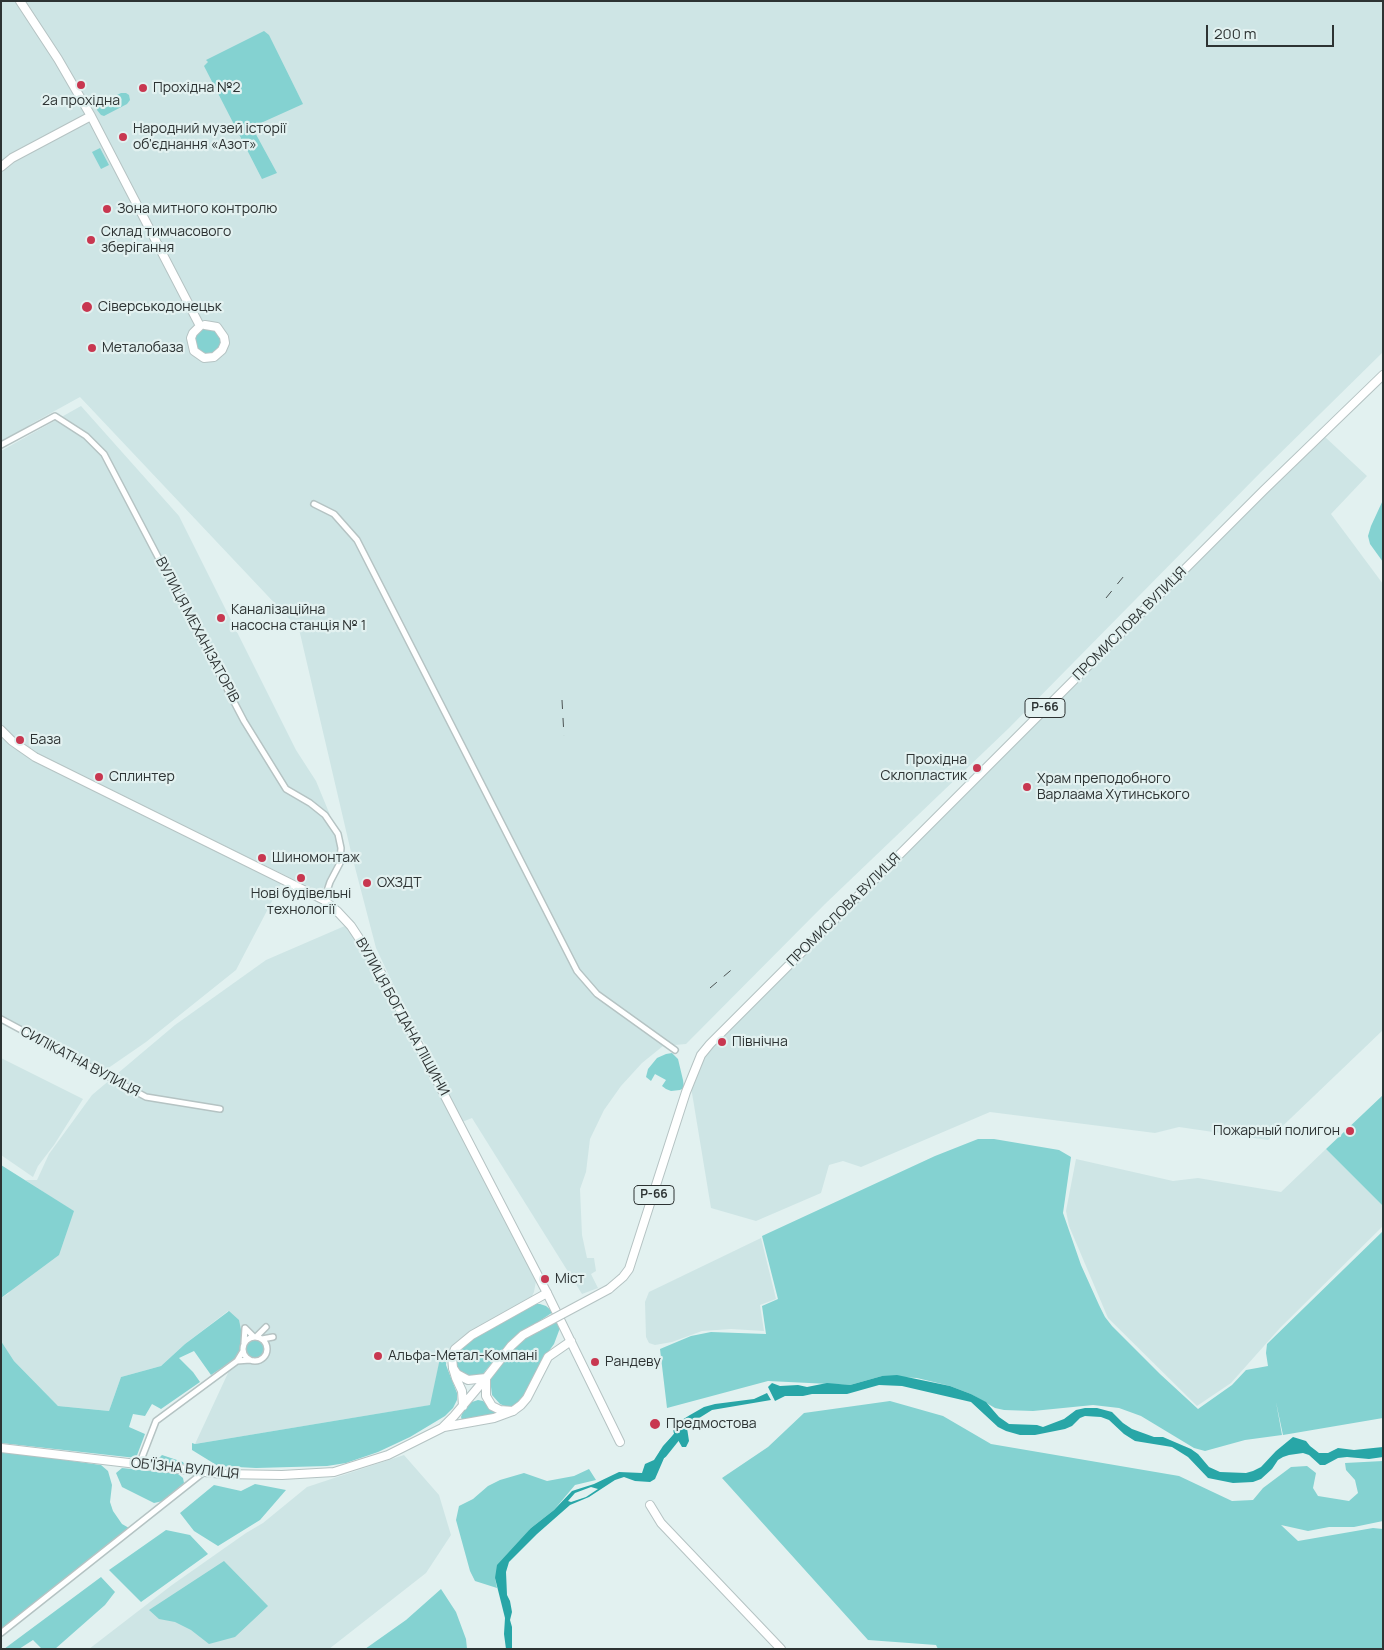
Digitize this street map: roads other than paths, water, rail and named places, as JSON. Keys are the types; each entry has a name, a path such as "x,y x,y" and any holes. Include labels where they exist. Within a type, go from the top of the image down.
{"main road":[{"path":"20,1 58,59 91,116 194,317 202,326 217,327 224,337 225,343 222,350 214,357 200,356 192,347 191,338 193,333 202,326"},
{"path":"1,167 12,158 91,116"},
{"name":"ПРОМИСЛОВА ВУЛИЦЯ","path":"486,1378 511,1346 523,1335 608,1289 623,1278 628,1269 690,1083 701,1055 710,1044 1264,490 1383,375"},
{"name":"ВУЛИЦЯ БОГДАНА ЛІЩИНИ","path":"1,730 12,741 35,757 324,900 351,926 378,967 571,1341"},
{"path":"462,1406 462,1391 453,1368 453,1352 460,1343 472,1335 546,1293"},
{"path":"442,1428 494,1418 513,1411 527,1398 548,1357 571,1341 620,1442"},
{"path":"453,1368 460,1377 468,1380 486,1378"},
{"path":"486,1378 485,1388 489,1402 500,1410 513,1411"},
{"path":"442,1428 486,1378"},
{"name":"ОБ’ЇЗНА ВУЛИЦЯ","path":"1,1448 204,1472 241,1475 303,1474 334,1472 369,1462 388,1455 442,1428"},
{"path":"650,1506 662,1523 781,1649"}],"street":[{"name":"ВУЛИЦЯ МЕХАНІЗАТОРІВ","path":"1,445 55,416 86,436 104,454 244,721 286,789 310,803 325,815 338,834 342,848 340,862 324,900"},
{"path":"314,504 334,514 356,540 577,971 597,994 675,1050"},
{"name":"СИЛІКАТНА ВУЛИЦЯ","path":"1,1019 146,1097 220,1109"},
{"path":"140,1465 156,1421 237,1362 243,1351 245,1328 267,1344"},
{"path":"237,1362 257,1361 264,1358 267,1352 267,1344 273,1336 247,1339 244,1343"},
{"path":"243,1351 250,1360"},
{"path":"1,1633 204,1472"}],"waterway":[{"path":"663,1454 679,1434"}],"railway":[{"path":"1106,598 1128,571"},
{"path":"562,700 564,736"},
{"path":"710,988 736,966"}],"place":[{"name":"2а прохідна","path":"81,85"},
{"name":"Прохідна №2","path":"143,88"},
{"name":"Народний музей історії об'єднання «Азот»","path":"123,137"},
{"name":"Зона митного контролю","path":"107,209"},
{"name":"Склад тимчасового зберігання","path":"91,240"},
{"name":"Сіверськодонецьк","path":"87,307"},
{"name":"Металобаза","path":"92,348"},
{"name":"Каналізаційна насосна станція № 1","path":"221,618"},
{"name":"База","path":"20,740"},
{"name":"Прохідна Склопластик","path":"977,768"},
{"name":"Сплинтер","path":"99,777"},
{"name":"Храм преподобного Варлаама Хутинського","path":"1027,787"},
{"name":"Шиномонтаж","path":"262,858"},
{"name":"Нові будівельні технології","path":"301,878"},
{"name":"ОХЗДТ","path":"367,883"},
{"name":"Північна","path":"722,1042"},
{"name":"Пожарный полигон","path":"1350,1131"},
{"name":"Міст","path":"545,1279"},
{"name":"Альфа-Метал-Компані","path":"378,1356"},
{"name":"Рандеву","path":"595,1362"},
{"name":"Предмостова","path":"655,1424"}]}
